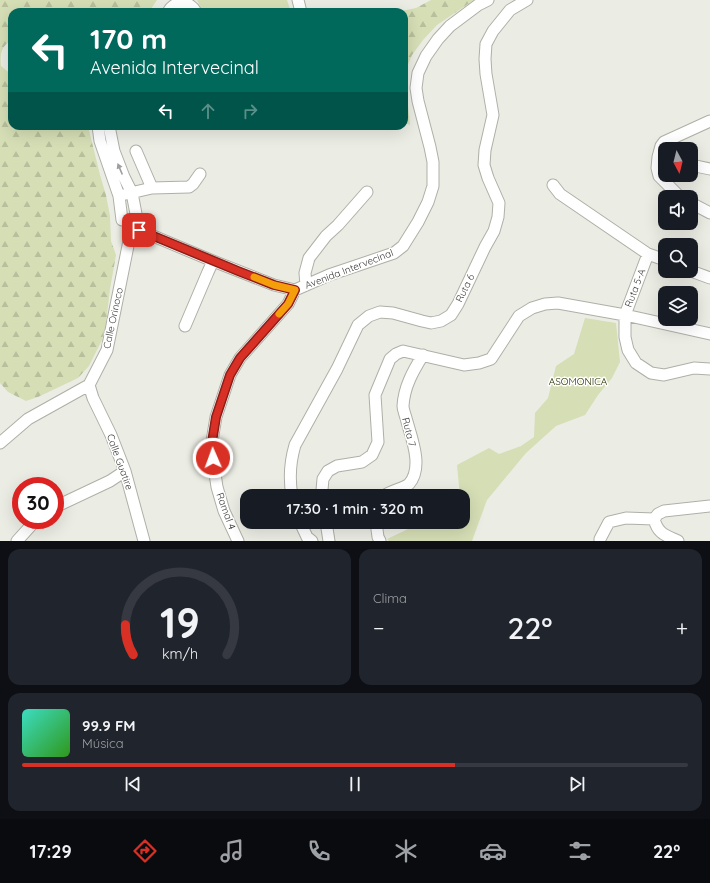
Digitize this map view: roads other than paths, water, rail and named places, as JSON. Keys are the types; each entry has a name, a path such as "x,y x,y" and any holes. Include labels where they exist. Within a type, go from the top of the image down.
{"street":[{"name":"Avenida Intervecinal","path":"135,228 274,285 295,290 329,275 394,253 403,246 418,222 434,186 430,147 416,88 418,73 426,56 438,39 450,26 478,5 488,0"},
{"name":"Ruta 6","path":"291,489 290,470 295,445 337,369 358,326 369,316 380,312 393,313 432,323 441,321 450,315 458,304 494,231 498,217 499,203 484,165 493,115 486,74 486,44 493,31 510,10 527,0"},
{"path":"173,6 179,3 184,3 193,6"},
{"path":"664,142 710,121"},
{"path":"104,130 102,148 120,196 122,220 120,226 122,232 127,236 135,228 132,193 105,130"},
{"path":"136,151 152,188"},
{"path":"698,166 710,169"},
{"path":"120,196 152,188 189,187 200,174"},
{"path":"665,182 673,190"},
{"path":"553,185 560,194 648,254 658,258"},
{"path":"306,285 304,273 309,258 326,236 338,225 367,192"},
{"path":"698,207 710,213"},
{"path":"122,220 132,216 135,228"},
{"name":"Calle Orinoco","path":"90,385 107,350 135,228"},
{"name":"Ruta 5-A","path":"648,254 625,315 625,337 628,350 636,363 651,374 664,375 694,368 710,369"},
{"path":"186,326 213,261"},
{"path":"698,274 710,278"},
{"name":"Ramal 4","path":"238,541 224,511 217,487 212,442 216,417 230,375 240,358 288,304 295,290"},
{"path":"322,489 323,479 328,471 337,466 362,462 372,455 378,442 375,395 390,359 403,351 464,365 479,363 490,358 519,316 532,308 545,304 558,303 625,315 710,334"},
{"name":"Ruta 7","path":"396,489 408,484 415,474 416,460 403,408 407,385 413,371 423,355"},
{"path":"0,443 28,419 90,385"},
{"name":"Calle Guatire","path":"90,385 93,398 125,471 144,541"},
{"path":"64,503 110,481 125,471"},
{"path":"654,519 658,514 664,512 710,506"},
{"path":"600,541 609,522 626,518 654,519"},
{"path":"654,519 658,530 662,534 678,541"},
{"path":"17,541 28,529"},
{"path":"303,529 307,537 312,541"},
{"path":"327,529 329,541"},
{"path":"377,529 380,541"}],"park label":[{"name":"ASOMONICA","path":"578,381"}]}
